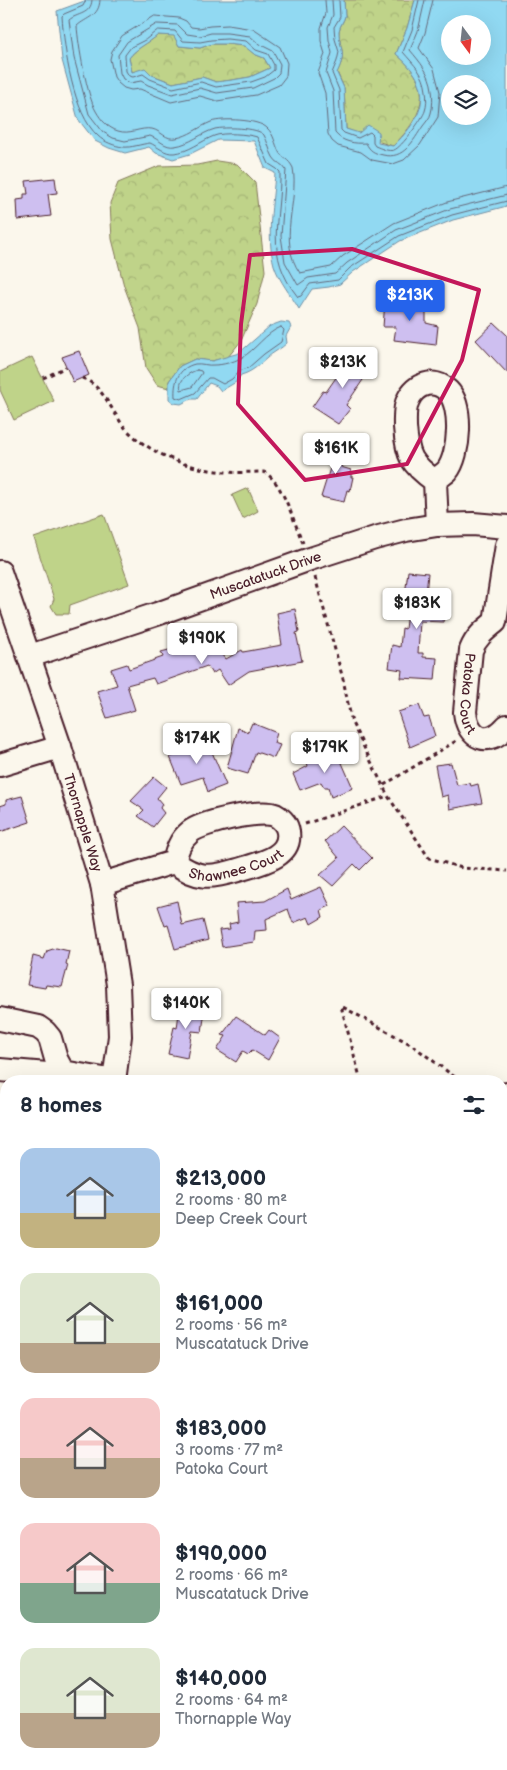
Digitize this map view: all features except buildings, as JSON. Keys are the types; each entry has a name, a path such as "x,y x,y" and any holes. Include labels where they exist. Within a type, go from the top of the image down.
{"street":[{"path":"435,481 437,526"},
{"name":"Muscatatuck Drive","path":"30,656 375,538 406,530 437,526 473,524 507,527"},
{"name":"Patoka Court","path":"507,545 501,627 479,636 471,650 465,712 466,721 472,731 479,737 489,738 497,735 507,726"},
{"name":"Thornapple Way","path":"0,572 60,747 102,884 118,985 120,1036 116,1075"},
{"path":"0,765 60,747"},
{"name":"Shawnee Court","path":"102,884 174,862 193,874 211,877 220,875 261,863 276,856 285,849 290,840 288,830 283,820 265,812 221,821 192,830 183,838 178,847 174,862"},
{"path":"0,1019 38,1028 45,1032 53,1045 56,1059 63,1072"},
{"path":"0,1070 47,1074 63,1072 80,1075"}],"path":[{"path":"43,378 66,367"},
{"path":"82,378 89,380 96,387 129,432 149,447 166,456 204,469 225,472 264,472 268,474 280,491 310,559 343,678 352,723 388,796 429,858 462,868 507,871"},
{"path":"384,785 472,731"},
{"path":"288,830 388,796"},
{"path":"360,1075 341,1006 412,1045 452,1075"}],"highlighted area":[{"path":"352,249 479,290 462,360 407,464 305,480 238,404 241,324 250,255"}],"green space":[{"path":"344,0 415,0 407,28 396,54 416,77 421,89 421,100 412,123 393,146 346,129 344,88 337,72 342,60 339,31 345,16"},
{"path":"158,35 174,35 179,46 200,48 212,44 227,44 245,46 254,54 264,58 270,68 250,77 216,82 202,77 173,83 152,75 145,69 132,72 129,58 135,51"},
{"path":"217,161 237,164 255,182 265,271 257,304 241,341 228,357 212,361 195,359 180,366 169,381 169,388 157,385 146,368 140,328 124,286 112,239 110,203 118,183 159,166 197,165"},
{"path":"32,357 54,401 14,420 0,390 0,372"},
{"path":"248,488 258,511 243,519 232,495"},
{"path":"104,514 129,584 70,605 69,614 56,614 51,606 54,599 34,538"}],"water":[{"path":"87,0 344,0 345,16 339,31 342,60 337,73 344,88 346,129 359,133 368,125 379,132 378,143 393,146 413,123 419,112 422,100 417,78 396,54 407,28 415,0 507,0 507,206 453,220 400,241 353,272 340,284 312,289 299,309 274,265 270,231 275,173 265,168 254,141 218,140 190,154 173,159 156,153 149,147 125,153 109,148 95,141 78,119 62,60 57,11","holes":["158,35 174,36 179,46 200,48 212,44 244,46 254,54 264,58 270,68 250,77 216,82 202,77 173,83 152,75 145,68 132,72 129,58 135,51"]},
{"path":"281,322 289,323 291,327 286,336 287,343 255,368 241,375 236,382 221,391 217,386 209,383 197,399 191,399 181,404 174,403 169,399 169,381 180,366 195,359 212,361 239,353 270,326"}]}
